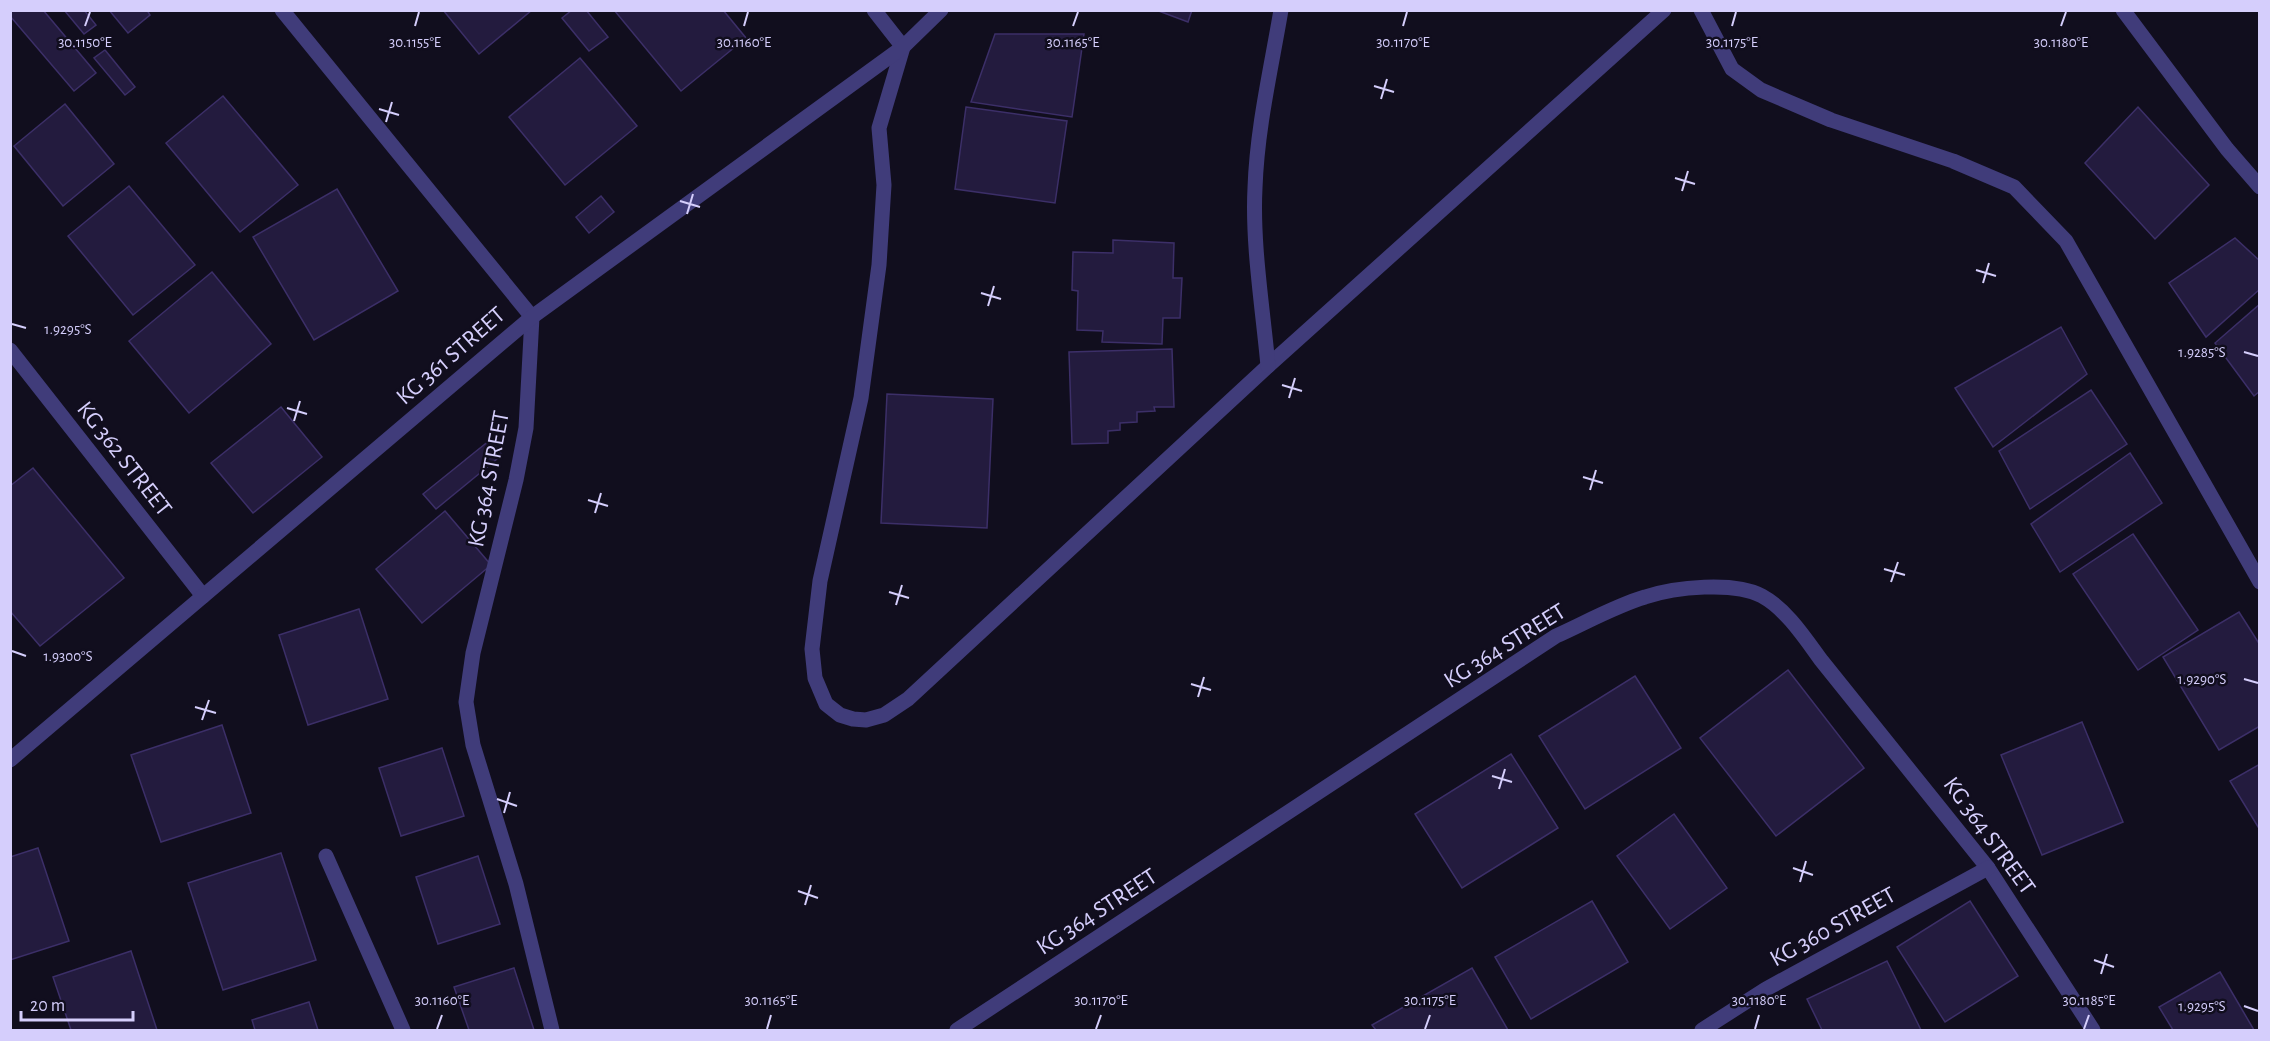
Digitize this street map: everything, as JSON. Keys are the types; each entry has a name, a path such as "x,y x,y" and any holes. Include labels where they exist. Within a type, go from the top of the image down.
{"street":[{"path":"282,10 532,317"},
{"path":"874,10 903,47 879,128 884,185 879,265 861,398 820,581 812,649 815,678 826,704 840,714 853,719 866,720 884,716 908,699 1268,366 1664,10"},
{"name":"KG 361 STREET","path":"10,760 532,317 903,47 941,10"},
{"path":"1268,366 1254,190 1257,147 1281,10"},
{"path":"1701,10 1732,69 1761,90 1831,120 1953,161 2014,187 2066,241 2259,582"},
{"path":"2123,10 2227,149 2259,187"},
{"name":"KG 364 STREET","path":"532,317 526,428 473,653 466,702 473,745 516,884 552,1030"},
{"name":"KG 362 STREET","path":"10,350 203,596"},
{"name":"KG 364 STREET","path":"957,1030 1556,636 1645,597 1696,588 1733,587 1762,596 1795,624 1821,660 1989,868 2093,1030"},
{"path":"326,856 403,1030"},
{"name":"KG 360 STREET","path":"1702,1030 1767,989 1989,868"}],"building":[{"path":"10,10 43,10 96,73 74,91 10,16"},
{"path":"64,10 84,10 96,25 84,34"},
{"path":"109,10 147,10 150,15 128,33"},
{"path":"443,10 532,10 479,54"},
{"path":"572,10 586,10 608,37 589,51 562,18"},
{"path":"614,10 723,10 746,38 681,91"},
{"path":"1156,10 1192,10 1188,22"},
{"path":"995,34 1084,34 1072,117 971,102"},
{"path":"105,50 135,87 125,95 94,58"},
{"path":"580,58 637,126 565,185 509,117"},
{"path":"223,96 298,185 240,232 166,143"},
{"path":"65,104 114,164 63,206 14,146"},
{"path":"966,107 1067,121 1055,203 955,189"},
{"path":"2138,107 2209,185 2155,239 2085,163"},
{"path":"129,186 195,265 133,315 68,236"},
{"path":"337,189 398,291 314,340 253,237"},
{"path":"601,196 614,212 589,233 576,217"},
{"path":"2235,238 2260,261 2260,289 2206,337 2169,283"},
{"path":"1113,240 1174,243 1173,278 1182,278 1180,318 1163,318 1162,344 1102,342 1103,331 1077,330 1078,291 1072,290 1073,252 1113,253"},
{"path":"212,272 271,344 189,413 129,341"},
{"path":"2260,304 2260,391 2254,396 2215,343"},
{"path":"2061,327 2087,374 1993,447 1955,388"},
{"path":"1172,349 1174,407 1154,407 1155,411 1137,412 1137,422 1120,423 1120,430 1108,431 1108,443 1072,444 1069,352"},
{"path":"2091,390 2127,444 2030,509 1999,451"},
{"path":"887,394 993,399 987,528 881,523"},
{"path":"281,407 322,457 253,513 211,463"},
{"path":"490,440 502,455 436,509 423,494"},
{"path":"2130,453 2162,503 2060,572 2031,524"},
{"path":"33,468 124,578 40,646 10,611 10,486"},
{"path":"445,511 491,565 422,623 376,569"},
{"path":"2133,534 2198,630 2138,670 2073,574"},
{"path":"359,609 388,699 308,725 279,635"},
{"path":"2239,612 2260,645 2260,726 2219,750 2163,657"},
{"path":"1788,670 1864,768 1776,836 1700,738"},
{"path":"1635,676 1681,748 1585,809 1539,736"},
{"path":"2082,722 2123,822 2042,855 2001,755"},
{"path":"222,725 251,813 161,842 131,755"},
{"path":"442,748 464,816 401,836 379,768"},
{"path":"1511,754 1558,828 1462,888 1415,814"},
{"path":"2260,764 2260,830 2230,781"},
{"path":"1674,814 1727,888 1670,929 1617,856"},
{"path":"38,848 69,941 10,960 10,857"},
{"path":"281,853 316,960 223,990 188,883"},
{"path":"478,856 500,924 438,944 416,877"},
{"path":"1592,901 1628,962 1531,1019 1495,957"},
{"path":"1970,901 2018,976 1945,1022 1897,947"},
{"path":"131,951 157,1030 71,1030 53,977"},
{"path":"1887,961 1921,1030 1822,1030 1807,999"},
{"path":"514,968 534,1030 469,1030 454,987"},
{"path":"1472,968 1508,1030 1376,1030 1372,1025"},
{"path":"2220,972 2254,1030 2173,1030 2159,1007"},
{"path":"309,1002 318,1030 255,1030 252,1020"}]}
